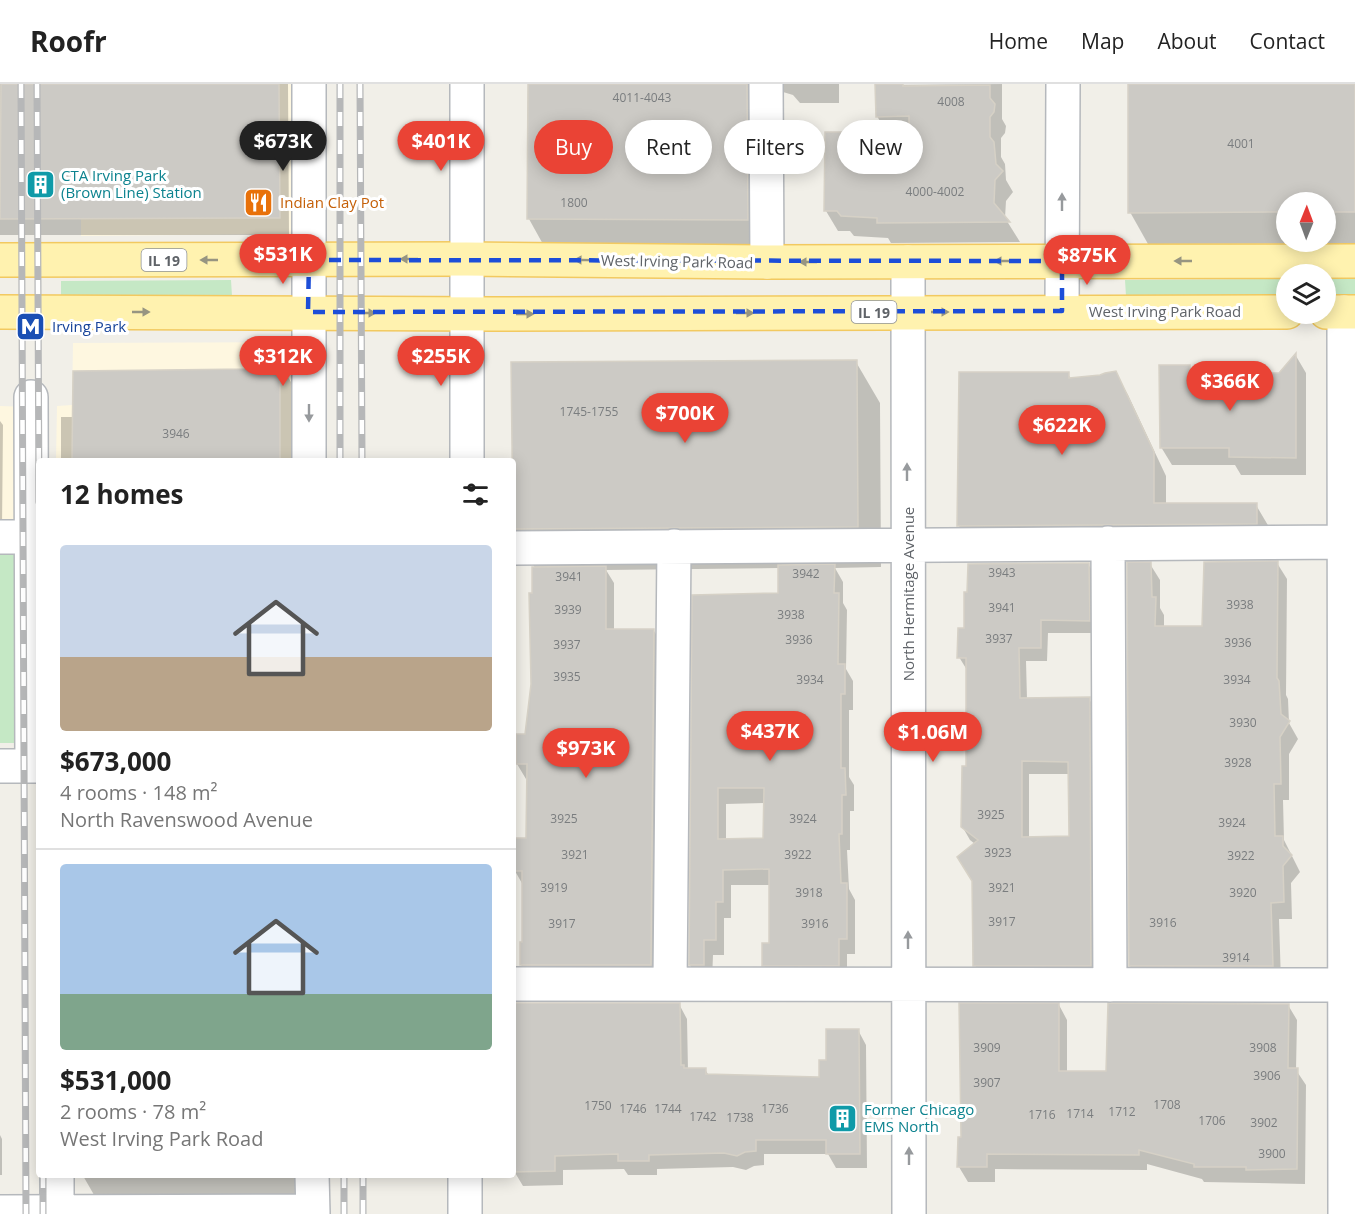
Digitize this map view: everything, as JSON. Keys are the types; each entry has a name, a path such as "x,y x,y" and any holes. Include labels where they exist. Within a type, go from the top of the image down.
{"main road":[{"name":"West Irving Park Road","path":"0,260 1355,261"},
{"name":"West Irving Park Road","path":"0,312 1276,312"}],"street":[{"path":"309,84 309,458"},
{"path":"467,84 467,458"},
{"path":"766,84 767,262"},
{"path":"1062,311 1063,84"},
{"name":"North Hermitage Avenue","path":"908,261 909,1214"},
{"path":"1342,312 1350,542 1350,948 1345,985 1345,1214"},
{"path":"24,766 23,537 31,397"},
{"path":"516,548 1350,542"},
{"path":"1108,543 1110,985"},
{"path":"670,984 674,546"},
{"path":"516,984 1345,985"},
{"path":"57,1178 57,1213"},
{"path":"0,1212 313,1213 312,1178"},
{"path":"465,1178 465,1214"}],"highlighted area":[{"path":"309,260 1062,261 1062,311 308,312"}],"shaded area":[{"path":"58,84 294,84 293,234 81,236 81,150"},
{"path":"293,342 295,458 56,458 57,406 72,405 73,343"},
{"path":"0,406 31,407 31,537 0,537"}],"green space":[{"path":"1276,279 1276,295 1126,296 1125,280"},
{"path":"1336,279 1355,279 1355,295 1336,295"},
{"path":"231,280 232,296 61,296 61,281"},
{"path":"0,544 19,544 18,743 0,743"}],"building":[{"path":"1,84 279,84 280,218 0,219"},
{"path":"528,84 747,84 747,120 724,120 724,174 748,174 748,220 527,219"},
{"path":"875,84 990,85 990,98 995,104 994,112 990,117 990,137 994,142 996,164 1003,171 995,180 994,203 1010,222 877,223 877,218 841,216 837,211 824,211 825,132 837,132 837,174 923,174 923,120 909,120 909,116 876,117"},
{"path":"1128,84 1355,84 1355,212 1336,212 1336,192 1276,192 1276,212 1128,213"},
{"path":"1296,353 1296,458 1229,457 1229,448 1160,448 1159,365 1190,365 1190,377 1261,377 1261,373 1279,373"},
{"path":"249,360 280,360 280,458 72,458 73,371 249,369"},
{"path":"857,360 858,527 516,529 516,458 512,458 511,362"},
{"path":"1116,371 1154,452 1154,503 1257,503 1257,524 957,526 959,372 1069,372 1069,378"},
{"path":"1278,561 1277,678 1281,714 1290,721 1280,737 1281,784 1274,784 1275,836 1283,836 1283,846 1292,855 1283,866 1284,902 1271,903 1273,966 1129,966 1127,562 1151,562 1152,597 1156,597 1155,626 1202,626 1204,562"},
{"path":"1089,563 1090,621 1041,620 1041,648 1019,648 1020,698 1090,697 1091,966 973,966 972,881 957,857 978,840 961,827 962,766 966,766 966,658 957,658 958,628 964,628 964,592 967,592 968,564","holes":["1022,761 1068,762 1069,836 1022,837"]},
{"path":"835,564 834,593 839,593 838,664 845,664 845,694 841,694 841,768 845,768 846,795 842,795 842,834 839,834 841,883 847,883 847,939 839,939 839,966 762,966 762,943 769,943 769,869 723,870 723,902 716,902 716,940 704,940 704,965 689,965 692,595 778,593 778,565","holes":["718,788 764,788 763,838 718,839"]},
{"path":"606,566 606,629 654,629 651,965 520,965 522,871 516,871 516,838 526,838 527,764 516,764 516,734 525,734 531,684 529,593 532,593 532,567"},
{"path":"516,1003 680,1003 681,1065 684,1065 684,1068 706,1068 706,1074 819,1077 819,1060 826,1060 826,1029 859,1029 860,1154 826,1154 826,1140 756,1140 756,1151 745,1152 737,1156 724,1153 649,1155 649,1161 618,1161 618,1154 555,1156 555,1171 516,1172"},
{"path":"959,1003 1059,1003 1059,1071 1106,1071 1108,1003 1289,1004 1288,1068 1298,1068 1297,1169 1246,1170 1246,1167 1194,1167 1194,1164 1139,1150 1139,1155 987,1154 987,1167 957,1167 958,1137 961,1137"}],"railway":[{"path":"21,84 26,1214"},
{"path":"37,84 39,458"},
{"path":"340,84 340,458"},
{"path":"360,84 362,458"},
{"path":"43,1178 43,1214"},
{"path":"344,1178 344,1214"},
{"path":"363,1178 363,1214"}],"place":[{"name":"CTA Irving Park (Brown Line) Station","path":"40,184"},
{"name":"Indian Clay Pot","path":"259,202"},
{"name":"Irving Park","path":"31,326"},
{"name":"Former Chicago EMS North","path":"843,1118"}]}
